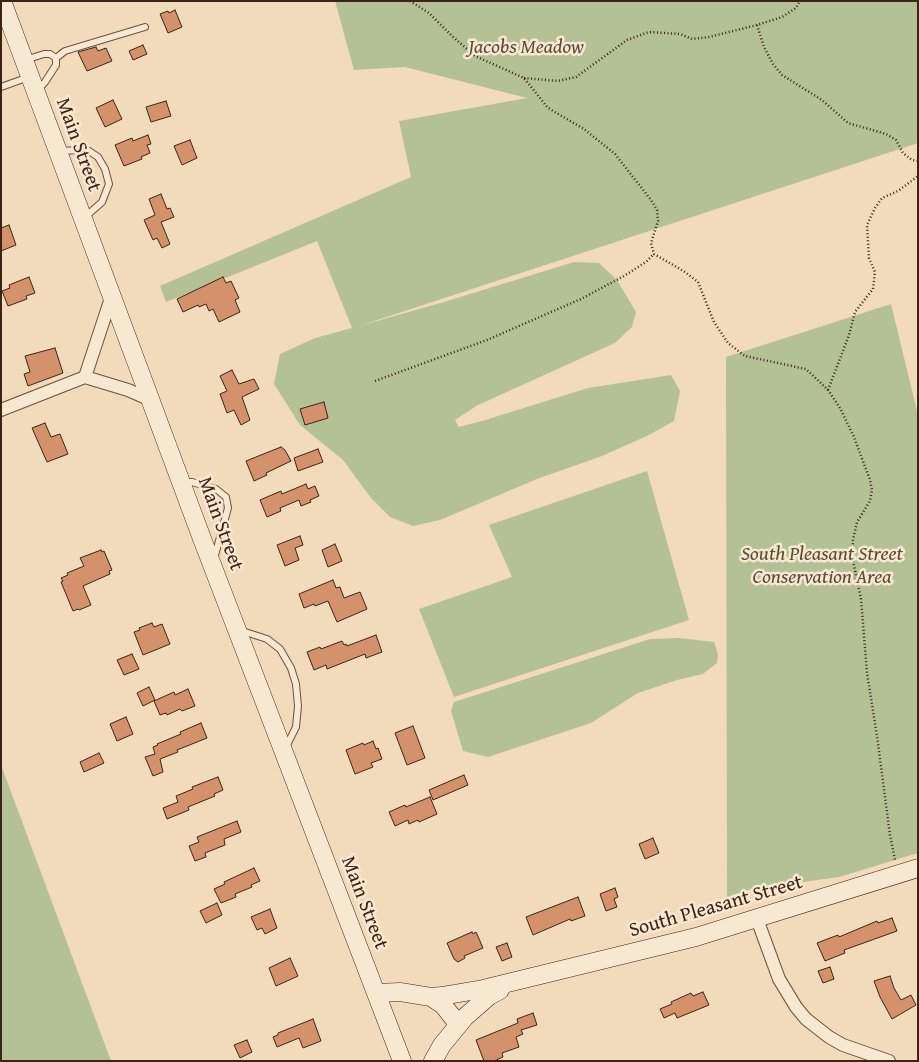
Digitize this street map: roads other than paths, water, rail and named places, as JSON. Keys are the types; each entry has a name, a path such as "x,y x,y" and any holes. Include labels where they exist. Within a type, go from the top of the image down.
{"main road":[{"name":"Main Street","path":"2,1 212,565 402,1061"},
{"name":"South Pleasant Street","path":"376,993 400,992 431,997 455,995 649,950 756,919 918,868"},
{"name":"South Pleasant Street","path":"433,1061 458,1024 489,996 523,979"},
{"path":"431,997 443,1005 458,1024"}],"street":[{"path":"85,377 112,295"},
{"path":"1,410 85,377 128,390 151,400"},
{"path":"756,919 779,979 796,1007 806,1018 829,1037 843,1045 889,1061"}],"lane":[{"path":"56,58 65,51 145,27"},
{"path":"30,76 44,54 50,54 56,58"},
{"path":"1,87 30,76 49,77 56,65 56,58"},
{"path":"58,152 89,151 98,157 106,169 109,184 102,202 83,219"},
{"path":"182,482 192,482 216,489 226,496 228,508 212,565"},
{"path":"237,630 267,639 280,649 291,668 296,684 298,706 296,728 284,752"}],"park label":[{"name":"Jacobs Meadow","path":"526,48"},
{"name":"South Pleasant Street Conservation Area","path":"822,566"}]}
